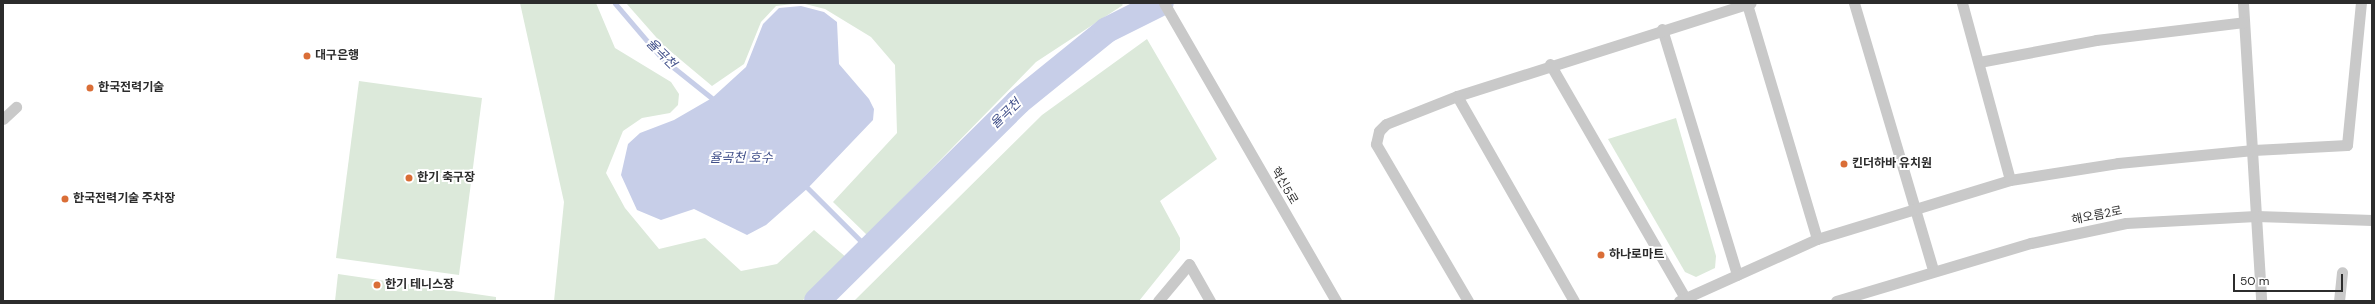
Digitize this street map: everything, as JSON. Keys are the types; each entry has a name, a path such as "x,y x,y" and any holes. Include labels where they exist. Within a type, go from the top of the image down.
{"street":[{"name":"혁신5로","path":"1164,3 1336,301"},
{"path":"1854,3 1933,269"},
{"path":"1962,3 1980,62 2010,180"},
{"path":"2243,3 2261,301"},
{"path":"1550,64 1682,299 1817,239 1915,207 2010,180 2118,163 2253,150 2347,145 2362,3"},
{"path":"1468,301 1376,144 1379,131 1386,124 1457,96 1550,64 1749,4 1817,239"},
{"path":"1980,62 2096,40 2244,22"},
{"path":"1662,29 1737,275"},
{"path":"1457,96 1574,301"},
{"path":"3,119 16,107"},
{"name":"해오름2로","path":"1836,301 1933,269 2031,243 2126,223 2256,216 2372,220"},
{"path":"1158,301 1188,264 1210,301"},
{"path":"2339,301 2342,272"}],"green space":[{"path":"520,3 596,3 615,48 671,82 679,94 678,105 670,113 642,118 623,131 606,173 625,208 659,249 705,238 741,271 777,264 814,230 847,258 802,301 554,301 564,202"},
{"path":"626,3 801,3 776,6 761,22 744,64 712,86 663,45"},
{"path":"801,3 1121,3 1123,5 1036,62 867,235 833,202 897,133 895,65 871,37 825,9"},
{"path":"1147,39 1217,159 1160,201 1180,238 1180,250 1139,301 854,301 1042,115"},
{"name":"한기 축구장","path":"359,81 482,98 459,275 336,258"},
{"path":"1676,118 1716,256 1715,268 1696,277 1685,272 1608,139"},
{"name":"한기 테니스장","path":"338,274 496,297 496,301 335,301"}],"water":[{"name":"율곡천 호수","path":"801,6 824,12 837,22 839,64 869,99 874,109 873,120 808,188 766,225 747,235 694,209 661,220 637,210 621,175 628,144 640,133 674,120 712,98 746,67 763,24 779,8"}],"waterway":[{"name":"율곡천","path":"615,3 662,58 712,98"},
{"name":"율곡천","path":"817,301 1018,102 1107,30 1161,3"},
{"name":"율곡천","path":"808,188 869,249"}],"place":[{"name":"대구은행","path":"307,56"},
{"name":"한국전력기술","path":"90,88"},
{"name":"킨더하바 유치원","path":"1844,164"},
{"name":"한기 축구장","path":"409,178"},
{"name":"한국전력기술 주차장","path":"65,199"},
{"name":"하나로마트","path":"1601,255"},
{"name":"한기 테니스장","path":"377,285"}]}
